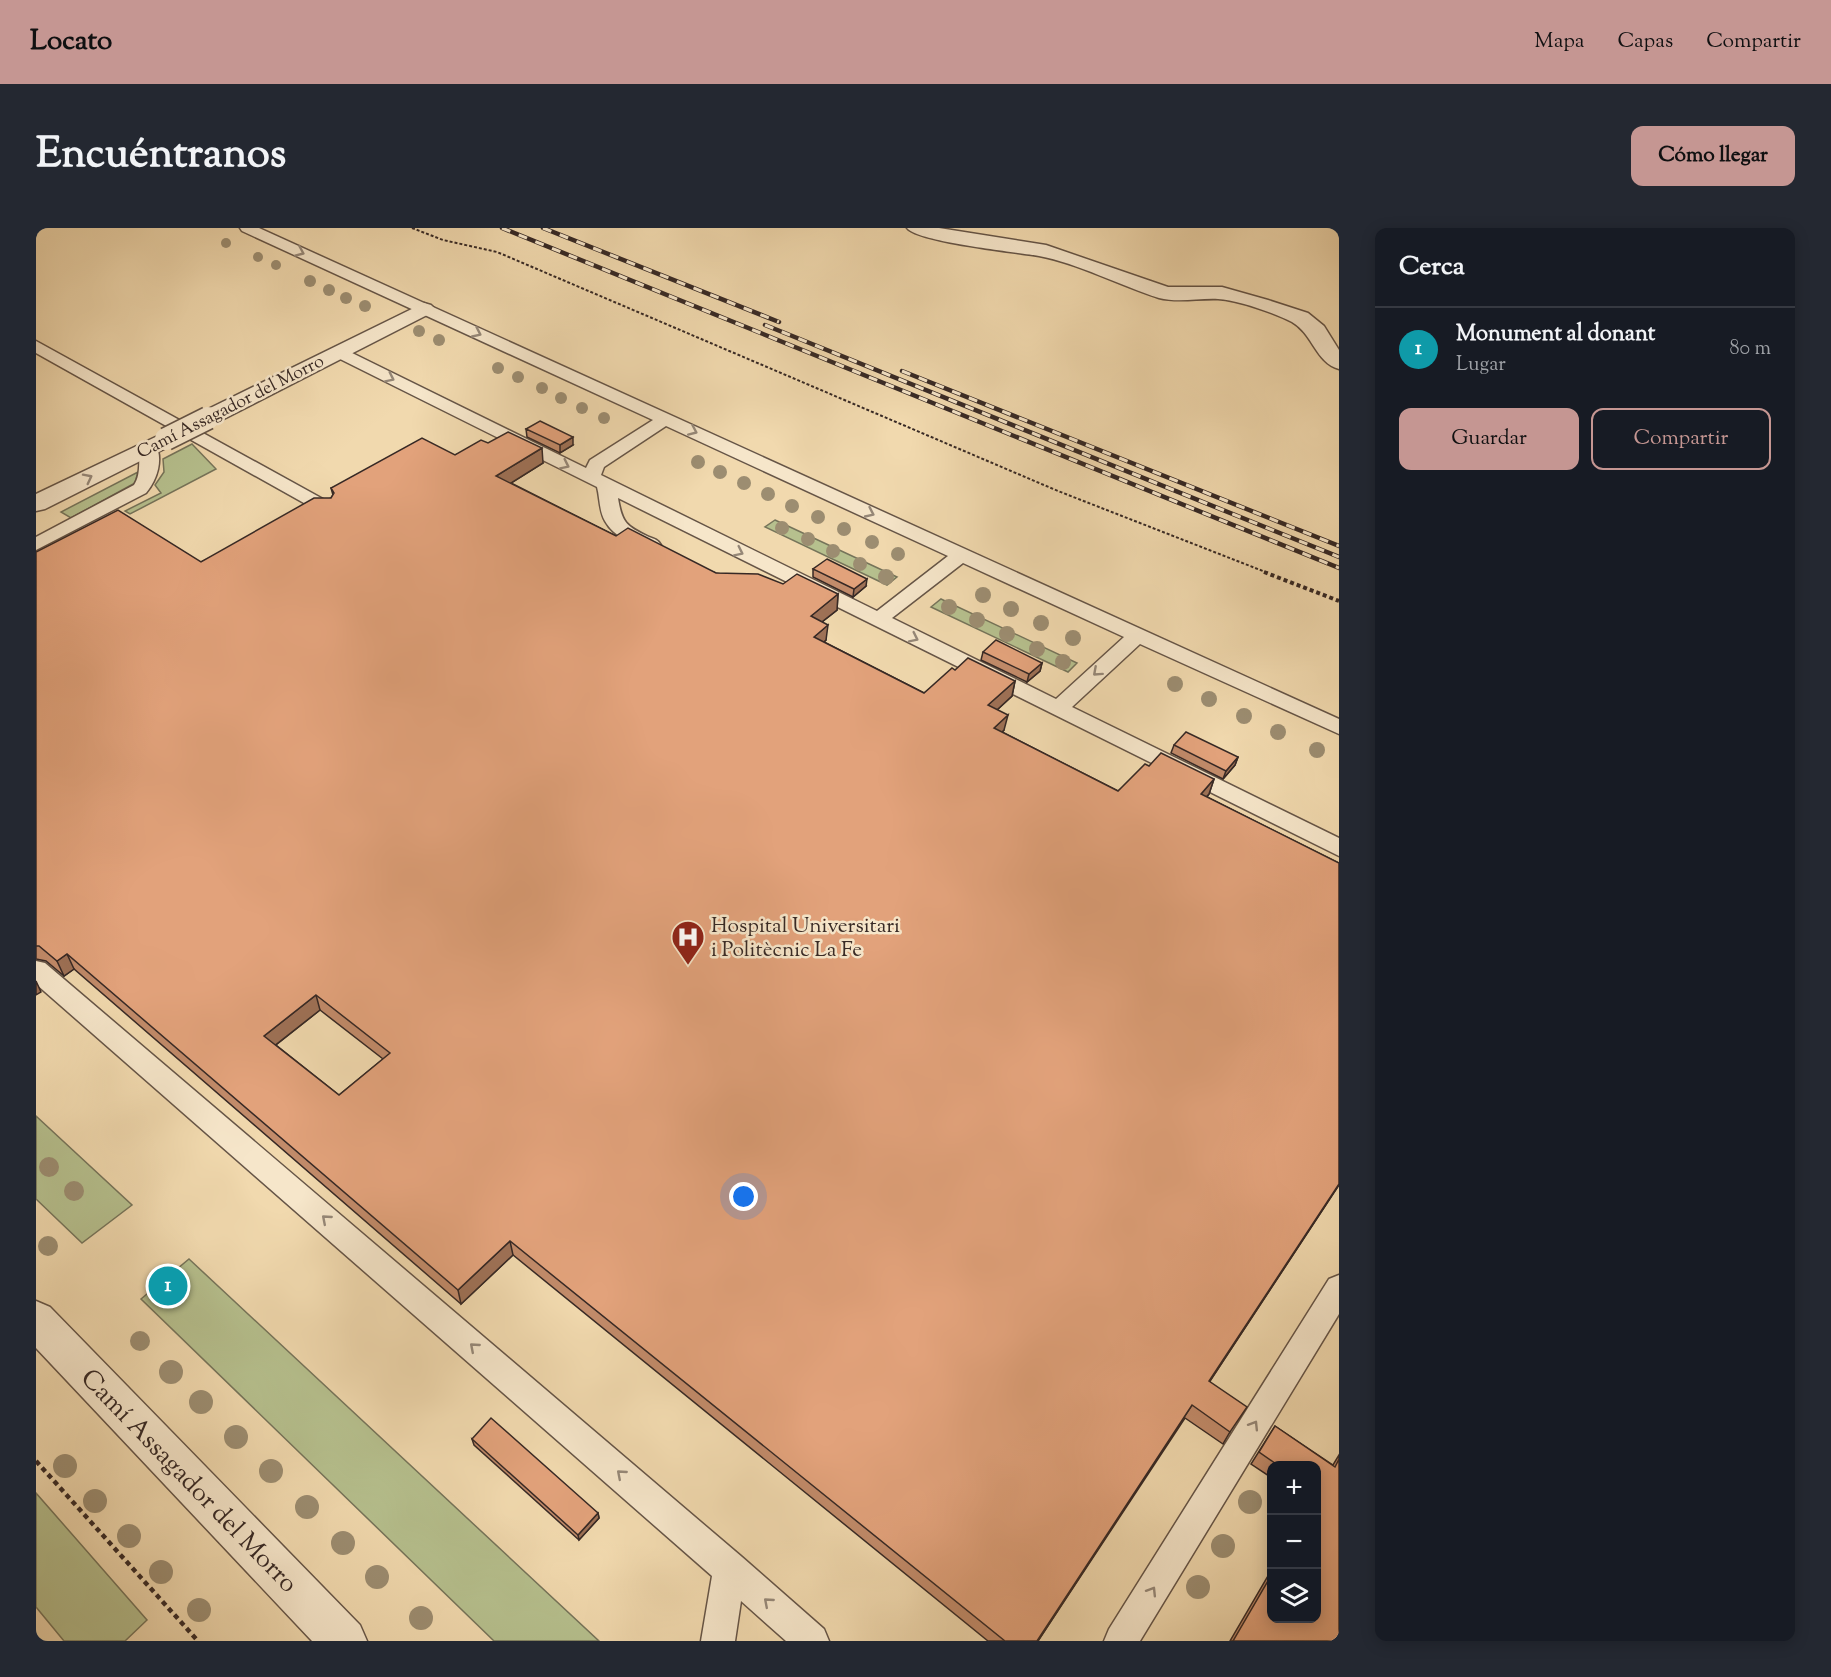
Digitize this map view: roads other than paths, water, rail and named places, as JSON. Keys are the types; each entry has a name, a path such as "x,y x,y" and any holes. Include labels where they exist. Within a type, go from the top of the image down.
{"street":[{"path":"917,228 938,234 1046,251 1166,293 1222,293 1261,304 1300,318 1316,331 1333,358 1339,362"},
{"name":"Camí Assagador del Morro","path":"36,504 424,309"},
{"name":"Camí Assagador del Morro","path":"36,1320 344,1641"}],"lane":[{"path":"247,228 1339,727"},
{"path":"36,346 326,508"},
{"path":"338,352 1339,848"},
{"path":"666,419 596,464 598,481 608,492 610,515 614,524 673,556"},
{"path":"36,544 140,489 150,473 157,443"},
{"path":"877,620 961,555"},
{"path":"760,580 778,580 806,585"},
{"path":"1057,709 1138,635"},
{"path":"36,970 812,1641"},
{"path":"1121,1641 1339,1288"},
{"path":"718,1641 730,1569"}],"railway":[{"path":"502,228 1339,568"},
{"path":"543,228 779,322"},
{"path":"765,325 1339,557"},
{"path":"902,371 1339,546"}],"place":[{"name":"Hospital Universitari i Politècnic La Fe","path":"688,966"},
{"name":"Monument al donant","path":"168,1286"}]}
